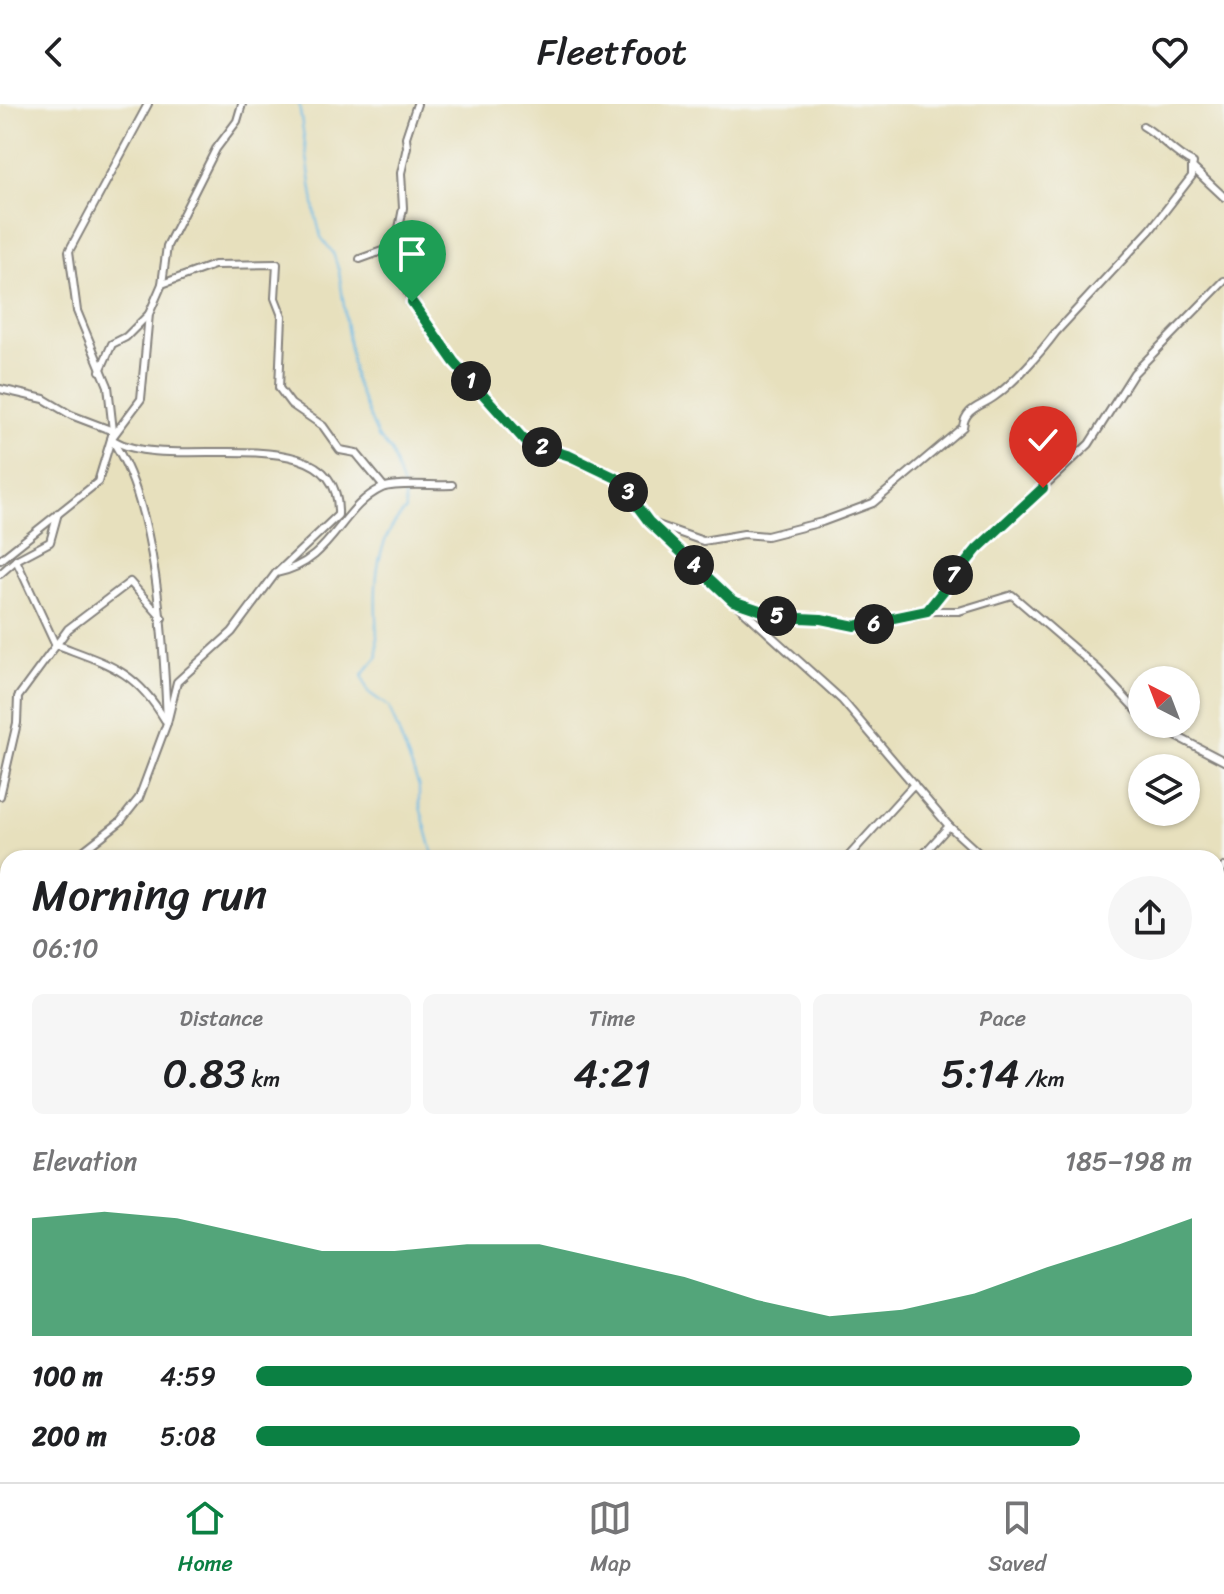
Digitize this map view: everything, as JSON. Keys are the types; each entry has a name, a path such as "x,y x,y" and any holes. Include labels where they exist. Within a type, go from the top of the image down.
{"street":[{"path":"0,560 98,482 113,431 108,386 77,311 69,251 148,104"},
{"path":"111,439 141,399 149,314 162,284 167,246 216,149 237,121 242,104"},
{"path":"417,104 406,137 401,173 403,208 395,249 401,279 420,317 454,362 526,442 570,456 616,478 649,522 842,700 949,826 975,850"},
{"path":"649,522 703,541 744,534 767,536 822,522 873,503 955,435 963,427 968,411 1008,386 1151,229 1192,176 1193,163 1176,156 1163,139 1143,126"},
{"path":"1192,167 1224,197"},
{"path":"360,259 382,251 396,257"},
{"path":"162,284 214,265 277,264 275,298 282,316 279,388 291,404 323,426 340,450 356,453 384,487"},
{"path":"927,611 977,549 1089,444 1134,373 1224,281"},
{"path":"100,371 112,344 126,337 149,314"},
{"path":"0,389 44,399 71,415 113,431"},
{"path":"84,850 120,822 139,798 167,723 177,682 232,632 276,573 338,515 339,494 324,471 295,457 193,450 146,452 124,447 111,439"},
{"path":"111,439 133,475 162,618 167,723"},
{"path":"276,573 299,568 341,529 357,507 384,487 452,485"},
{"path":"0,574 16,560 50,542 58,513"},
{"path":"16,560 55,644 130,678 148,690 167,723"},
{"path":"0,796 17,723 18,697 68,629 130,582 162,618"},
{"path":"733,601 780,617 821,619 855,626 927,611 959,611 1012,595 1098,669 1128,701"},
{"path":"1180,738 1224,761"},
{"path":"854,850 914,784"},
{"path":"927,850 949,826"}],"waterway":[{"path":"299,104 316,217 321,237 333,253 339,271 354,378 378,437 391,451 404,491 406,510 385,541 379,559 376,598 378,656 362,675 368,692 389,707 419,786 419,803 432,850"}],"route":[{"path":"412,302 454,362 490,398 526,442 570,456 616,478 649,522 733,601 780,617 821,619 855,626 927,611 949,580 991,534 1043,488"}]}
